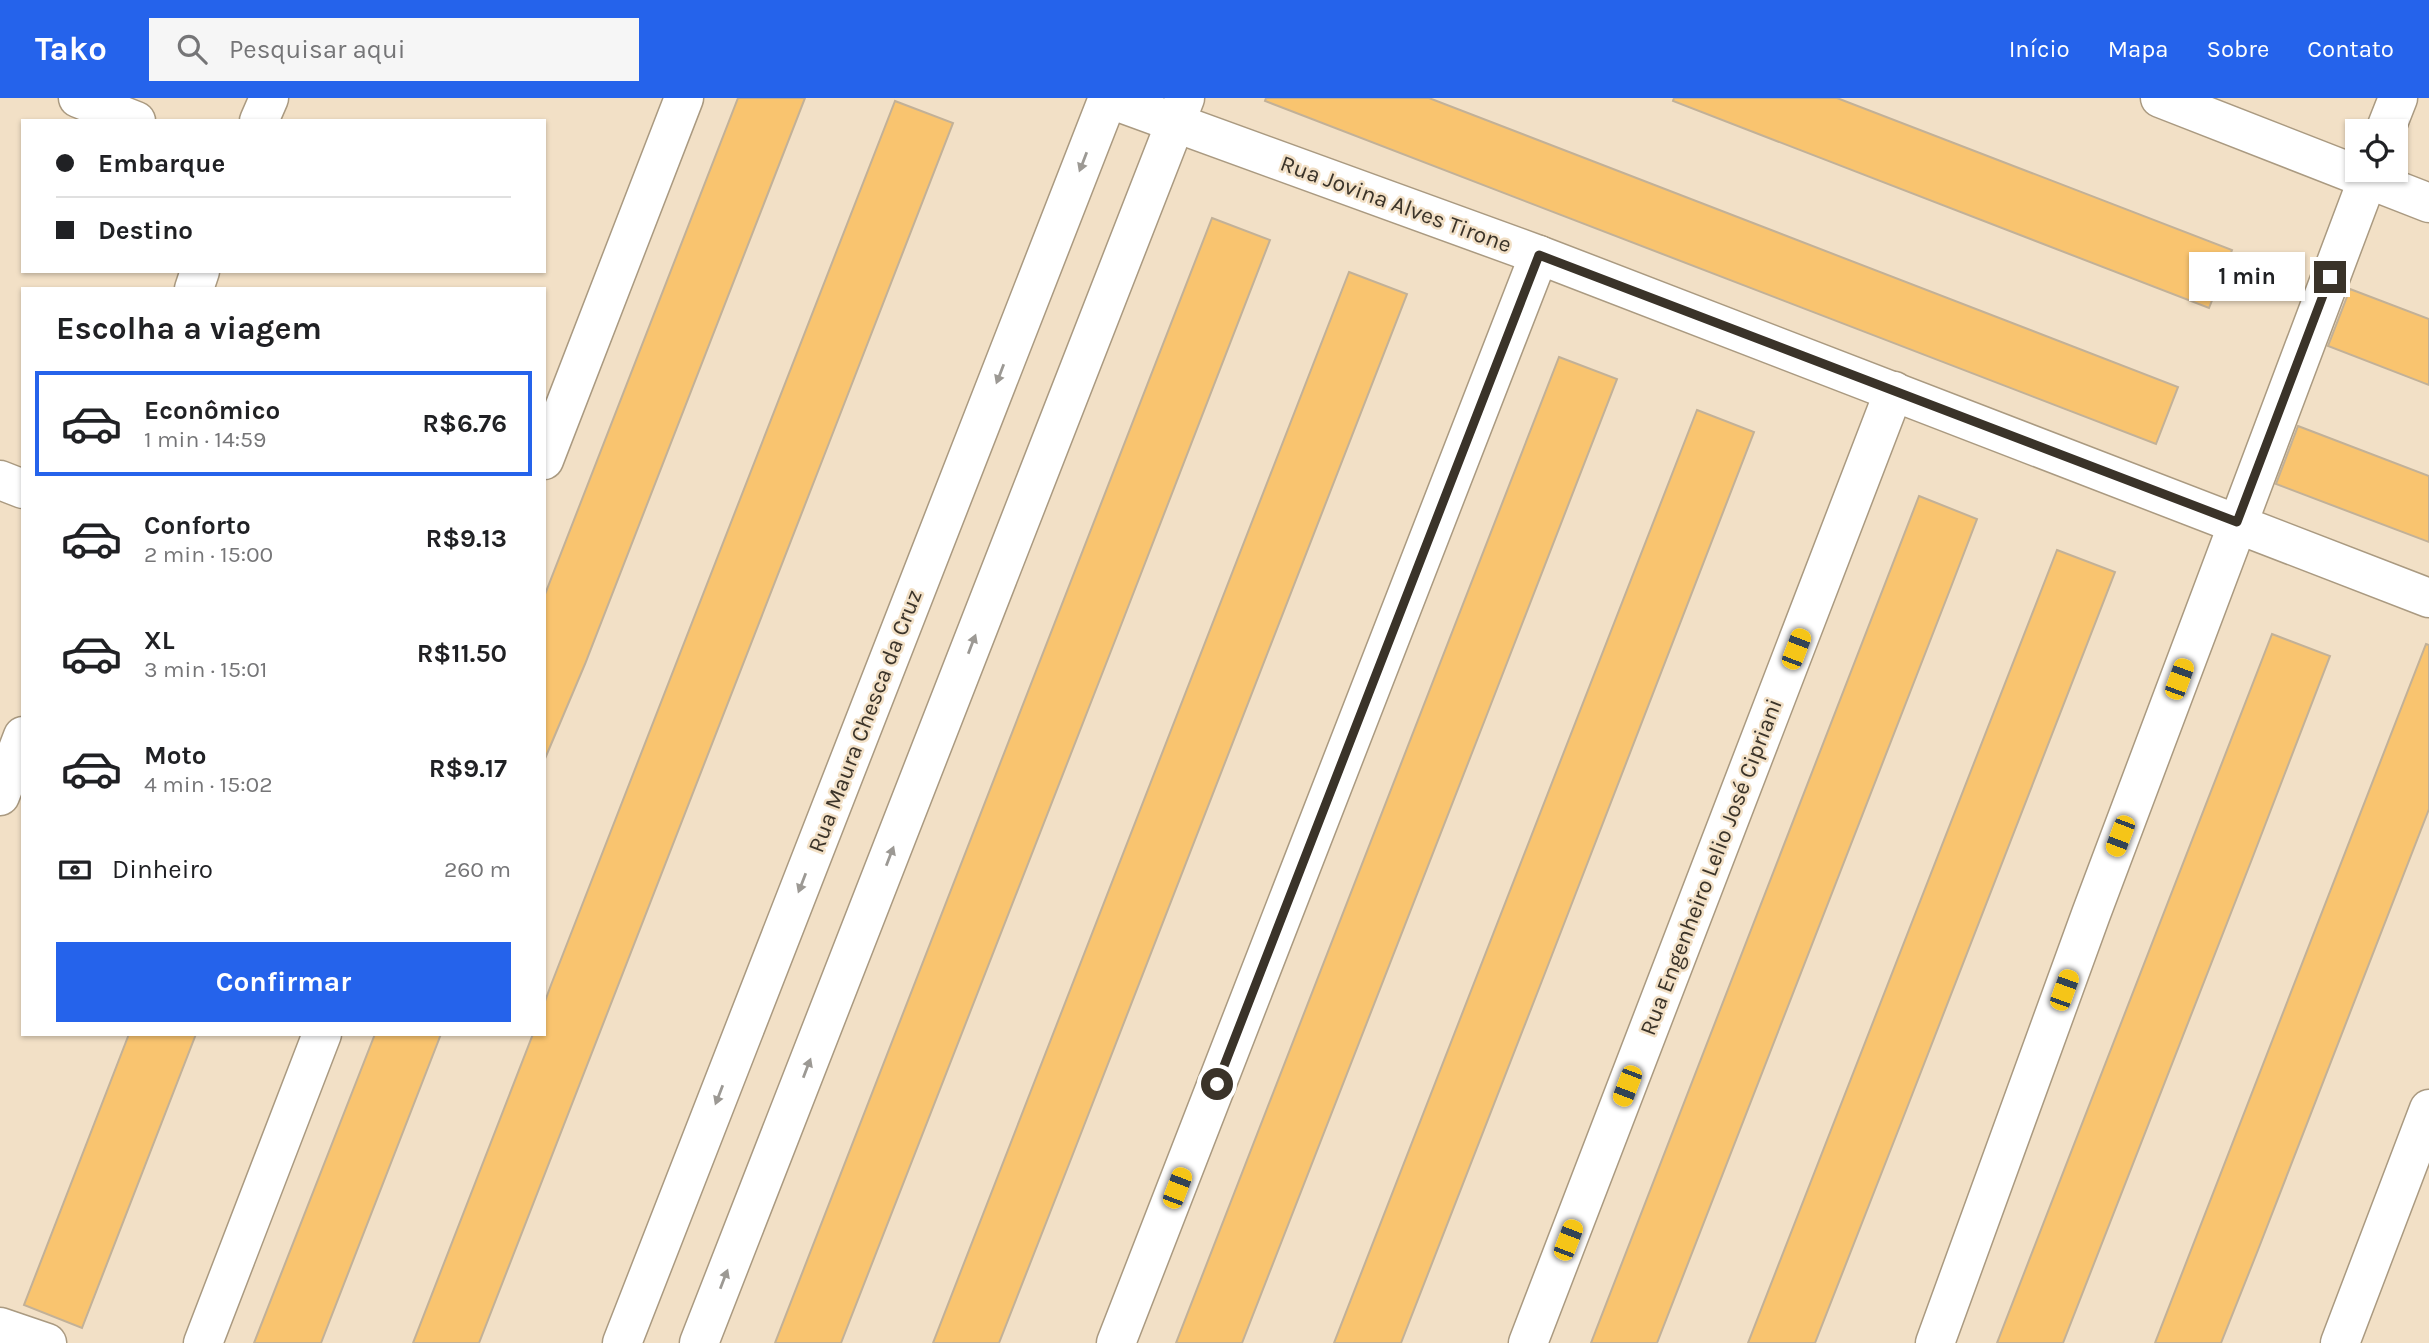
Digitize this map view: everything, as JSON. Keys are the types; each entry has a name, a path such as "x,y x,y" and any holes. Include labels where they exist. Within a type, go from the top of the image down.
{"street":[{"path":"78,98 131,119"},
{"path":"260,119 269,98"},
{"path":"546,455 684,98"},
{"name":"Rua Jovina Alves Tirone","path":"1107,98 1180,111 1539,255 2429,598"},
{"name":"Rua Maura Chesca da Cruz","path":"622,1343 1107,98"},
{"path":"2160,98 2345,165"},
{"path":"2390,119 2398,98"},
{"path":"699,1343 1180,111"},
{"path":"1935,1343 2237,522 2366,182"},
{"path":"2386,182 2429,203"},
{"path":"1116,1343 1539,255"},
{"name":"Rua Engenheiro Lelio José Cipriani","path":"1528,1343 1895,391"},
{"path":"0,480 21,488"},
{"path":"0,796 21,742"},
{"path":"202,1343 321,1036"},
{"path":"2340,1343 2429,1109"},
{"path":"0,1327 47,1343"}],"building":[{"path":"738,98 805,98 585,664 546,756 546,592"},
{"path":"1266,98 1429,98 2178,387 2156,444 1265,101"},
{"path":"1674,98 1837,98 2232,250 2209,308 1673,101"},
{"path":"895,101 953,123 479,1343 413,1343 532,1036 546,1036 546,999"},
{"path":"1212,218 1270,240 1118,633 841,1343 775,1343"},
{"path":"1349,272 1407,294 999,1343 933,1343"},
{"path":"2350,289 2429,319 2429,385 2328,346"},
{"path":"1559,357 1617,379 1486,717 1242,1343 1176,1343"},
{"path":"1697,410 1754,432 1545,973 1401,1343 1334,1343"},
{"path":"2298,426 2429,476 2429,542 2276,484"},
{"path":"1919,496 1977,519 1951,587 1657,1343 1591,1343"},
{"path":"2057,550 2115,572 1905,1113 1815,1343 1748,1343"},
{"path":"2272,634 2330,656 2252,859 2063,1343 1997,1343"},
{"path":"2426,644 2429,645 2429,809 2221,1343 2155,1343"},
{"path":"128,1036 195,1036 82,1328 24,1305"},
{"path":"374,1036 440,1036 321,1343 254,1343"}],"route":[{"path":"1217,1084 1539,255 2237,522 2330,277"}]}
